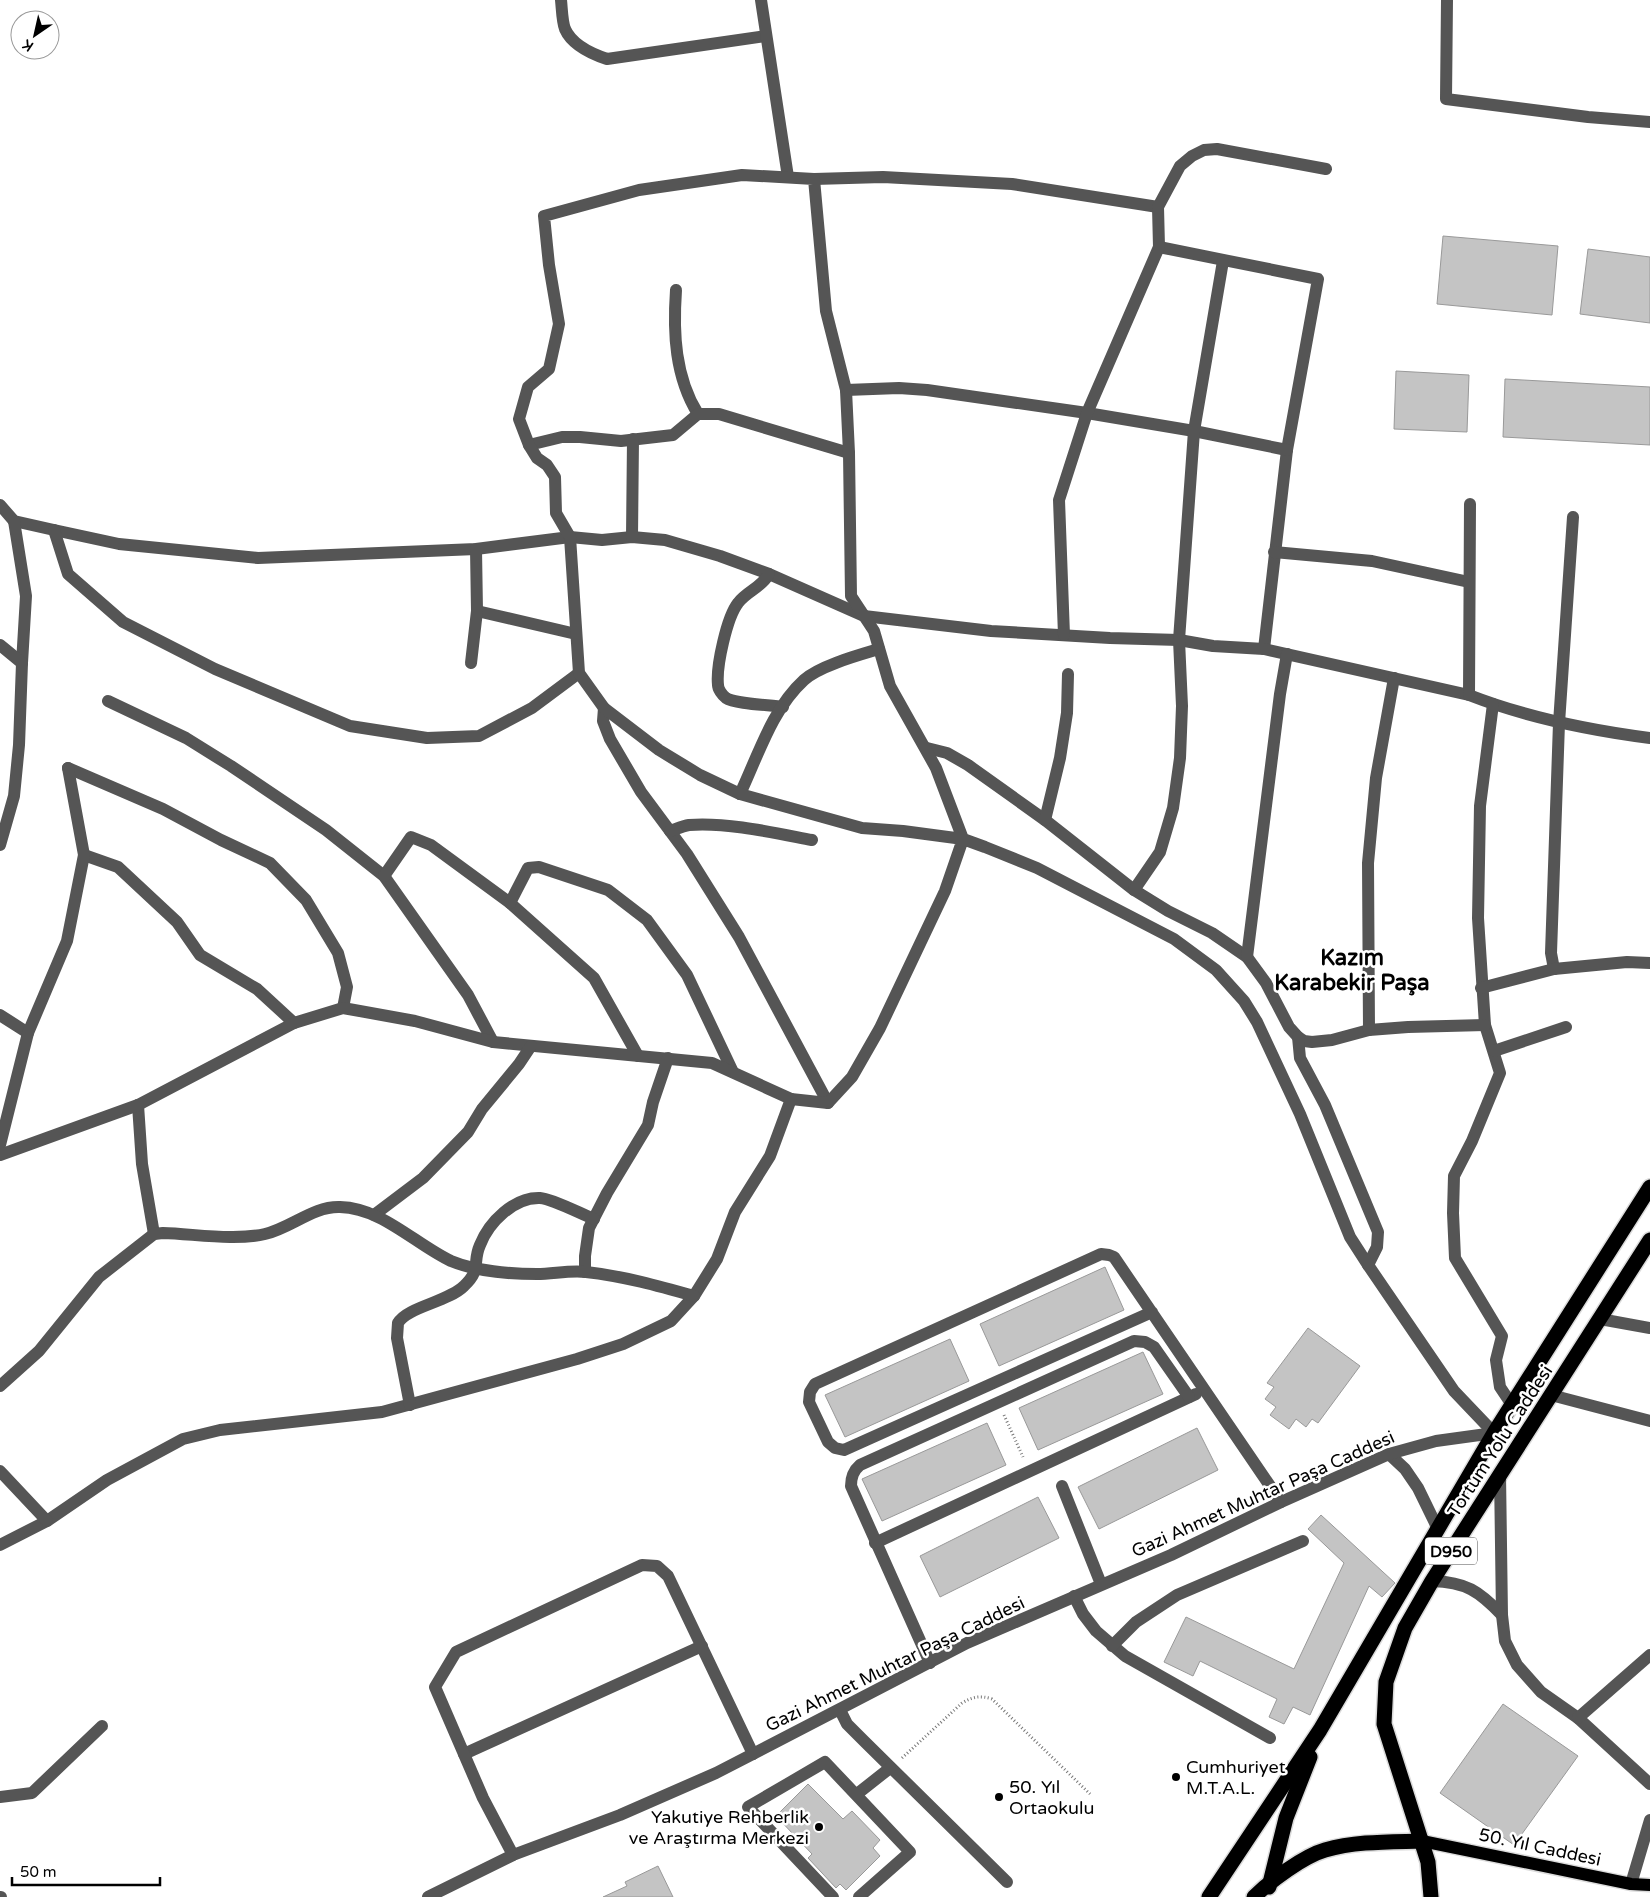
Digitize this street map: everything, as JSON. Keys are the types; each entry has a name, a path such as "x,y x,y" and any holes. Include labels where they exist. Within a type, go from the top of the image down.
{"highway":[{"name":"Tortum Yolu Caddesi","path":"1209,1897 1320,1730 1494,1434 1650,1187"},
{"name":"Tortum Yolu Caddesi","path":"1431,1897 1428,1862 1384,1724 1386,1682 1405,1628 1432,1581 1650,1240"},
{"name":"Tortum Yolu Caddesi","path":"1269,1890 1286,1818 1320,1730"},
{"name":"Tortum Yolu Caddesi","path":"1256,1897 1269,1890 1297,1864 1324,1850 1368,1842 1422,1841"}],"main road":[{"name":"50. Yıl Caddesi","path":"1422,1841 1631,1884 1650,1885"}],"street":[{"path":"561,0 565,28 572,38 589,52 607,58 766,36"},
{"path":"761,0 788,177"},
{"path":"1447,0 1446,99 1588,117 1650,122"},
{"path":"1064,634 1059,500 1086,413 1159,247 1158,207 1180,166 1192,156 1204,150 1217,149 1326,169"},
{"path":"1158,207 1012,184 883,177 814,178 742,175 639,190 544,216 549,265 559,324 549,370 528,387 519,419 528,445 537,458 547,465 555,478 556,513 570,537 579,673 604,708 660,750 700,775 740,794 862,828 963,839 1037,868 1174,940 1216,970 1244,1001 1258,1022 1300,1114 1350,1236 1454,1391 1494,1434"},
{"path":"814,178 826,311 846,390 851,596 874,631 890,686 927,748 963,839 945,891 880,1028 852,1077 828,1104"},
{"path":"1159,247 1318,279 1287,450 1264,649"},
{"path":"1134,890 1160,852 1173,808 1180,758 1182,706 1179,640 1194,431 1223,261"},
{"path":"676,290 674,322 680,374 686,392 698,414"},
{"path":"846,390 899,388 927,390 1086,413 1194,431 1287,450"},
{"path":"528,445 562,437 622,440 673,435 698,414 719,414 849,453"},
{"path":"632,537 633,439"},
{"path":"1470,504 1470,695"},
{"path":"0,505 14,521 26,596 19,745 14,796 0,844"},
{"path":"1554,969 1551,953 1559,723 1574,517"},
{"path":"14,521 119,544 258,558 476,549 570,537 602,540 632,537 665,540 720,556 769,574 864,616 991,631 1179,640 1213,646 1264,649 1470,695 1493,704 1559,723 1598,731 1650,738"},
{"path":"54,530 68,574 122,622 215,669 350,726 427,738 479,736 532,708 579,673"},
{"path":"471,663 477,611 476,549"},
{"path":"1274,552 1372,561 1469,582"},
{"path":"769,574 760,586 743,597 732,612 722,645 718,684 722,694 731,700 783,707"},
{"path":"477,611 576,634"},
{"path":"0,645 22,663"},
{"path":"740,794 769,730 783,707 805,679 843,661 879,649"},
{"path":"1247,957 1280,694 1287,654"},
{"path":"1045,820 1060,758 1067,713 1068,674"},
{"path":"1369,1030 1368,863 1376,778 1394,678"},
{"path":"108,701 186,738 231,766 326,830 384,876 468,995 493,1042"},
{"path":"1493,704 1480,806 1478,918 1485,1025 1500,1073 1472,1141 1454,1176 1454,1258 1502,1336 1496,1360 1500,1387 1512,1405"},
{"path":"604,708 603,721 610,739 641,792 687,854 740,937 828,1104"},
{"path":"927,748 947,753 968,764 1045,820 1134,890 1168,911 1212,933 1247,957 1266,983 1289,1027 1298,1037 1312,1042 1332,1040 1369,1030 1408,1026 1485,1025"},
{"path":"0,1145 28,1033 66,941 84,855 68,768 163,809 221,840 270,863 306,900 338,953 347,987 343,1008"},
{"path":"670,831 688,825 718,826 759,830 812,840"},
{"path":"384,876 411,837 431,845 510,904 594,978 638,1056"},
{"path":"84,855 118,867 177,922 200,955 257,989 294,1024"},
{"path":"510,904 528,868 539,867 608,890 647,920 687,976 733,1072"},
{"path":"1482,988 1554,969 1627,962 1650,963"},
{"path":"0,1155 138,1105 294,1024 343,1008 415,1022 493,1042 712,1062 791,1099 828,1104"},
{"path":"0,1015 28,1033"},
{"path":"1494,1051 1566,1027"},
{"path":"1298,1037 1300,1058 1325,1105 1378,1232 1377,1247 1368,1265"},
{"path":"374,1216 423,1178 468,1132 482,1109 519,1064 531,1046"},
{"path":"585,1272 589,1228 607,1193 648,1125 668,1058"},
{"path":"0,1545 46,1521 107,1480 183,1439 220,1430 382,1412 623,1344 671,1321 694,1296 717,1259 735,1212 770,1156 791,1099"},
{"path":"138,1105 142,1164 154,1234"},
{"path":"410,1405 397,1338 398,1323 405,1315 455,1293 464,1287 476,1269 477,1253 488,1230 508,1208 527,1199 542,1198 594,1219"},
{"path":"0,1386 39,1351 100,1277 154,1234 245,1237 265,1234 284,1228 325,1208 341,1207 374,1216 451,1261 476,1269 536,1274 585,1272 655,1285 694,1296"},
{"path":"1152,1312 844,1450 835,1448 828,1442 809,1402 810,1392 815,1384 1101,1254 1110,1254 1152,1312 1281,1502"},
{"path":"1600,1318 1650,1328"},
{"path":"930,1663 851,1486 851,1479 856,1469 860,1465 1134,1341 1139,1340 1154,1347 1189,1397"},
{"path":"875,1543 1205,1390"},
{"path":"1551,1395 1650,1421"},
{"name":"Gazi Ahmet Muhtar Paşa Caddesi","path":"428,1897 513,1855 620,1815 716,1773 968,1644 1101,1584 1171,1555 1281,1502 1389,1454 1436,1441 1494,1434"},
{"path":"1389,1454 1404,1469 1418,1488 1438,1529"},
{"path":"0,1471 46,1521"},
{"path":"1500,1474 1504,1641 1517,1665 1541,1692 1578,1718 1650,1784"},
{"path":"1062,1486 1101,1584"},
{"path":"1112,1646 1136,1622 1177,1595 1303,1541"},
{"path":"513,1855 483,1798 435,1687 456,1652 642,1565 657,1566 668,1576 753,1754"},
{"path":"1432,1581 1462,1584 1474,1590 1485,1598 1502,1616"},
{"path":"1074,1596 1089,1623 1125,1656 1270,1738"},
{"path":"464,1754 702,1646"},
{"path":"1578,1718 1650,1655"},
{"path":"840,1710 847,1724 1007,1882"},
{"path":"0,1797 32,1794 102,1726"},
{"path":"833,1897 748,1807 825,1762 910,1852 859,1897"},
{"path":"857,1794 890,1768"},
{"path":"1631,1884 1650,1820"}],"path":[{"path":"999,1402 1030,1471"},
{"path":"890,1768 962,1703 970,1699 985,1697 992,1699 1090,1794"}],"building":[{"path":"1443,236 1558,246 1552,315 1437,304"},
{"path":"1588,249 1650,257 1650,323 1580,314"},
{"path":"1396,371 1469,375 1467,432 1394,429"},
{"path":"1505,379 1650,387 1650,445 1503,437"},
{"path":"1105,1267 1124,1310 999,1366 980,1324"},
{"path":"1308,1328 1360,1366 1318,1423 1312,1419 1306,1427 1296,1419 1289,1429 1270,1415 1276,1407 1265,1399 1274,1387 1267,1383"},
{"path":"950,1339 969,1381 845,1437 825,1395"},
{"path":"1143,1352 1163,1394 1038,1450 1019,1408"},
{"path":"987,1423 1006,1465 882,1521 862,1479"},
{"path":"1197,1428 1218,1470 1099,1529 1078,1487"},
{"path":"1038,1497 1059,1538 940,1597 920,1556"},
{"path":"1321,1515 1395,1583 1382,1597 1369,1586 1310,1715 1293,1707 1284,1724 1269,1717 1277,1699 1200,1661 1193,1676 1164,1662 1186,1617 1294,1669 1344,1563 1308,1529"},
{"path":"1503,1704 1578,1756 1514,1845 1440,1793"},
{"path":"808,1784 843,1819 852,1811 880,1840 873,1848 880,1856 846,1890 840,1884 836,1888 808,1858 812,1854 776,1816"},
{"path":"658,1866 673,1897 603,1897 627,1886 625,1882"}],"place":[{"name":"Cumhuriyet M.T.A.L.","path":"1176,1777"},
{"name":"50. Yıl Ortaokulu","path":"999,1797"},
{"name":"Yakutiye Rehberlik ve Araştırma Merkezi","path":"819,1827"}],"district":[{"name":"Kazım Karabekir Paşa","path":"1352,970"}]}
